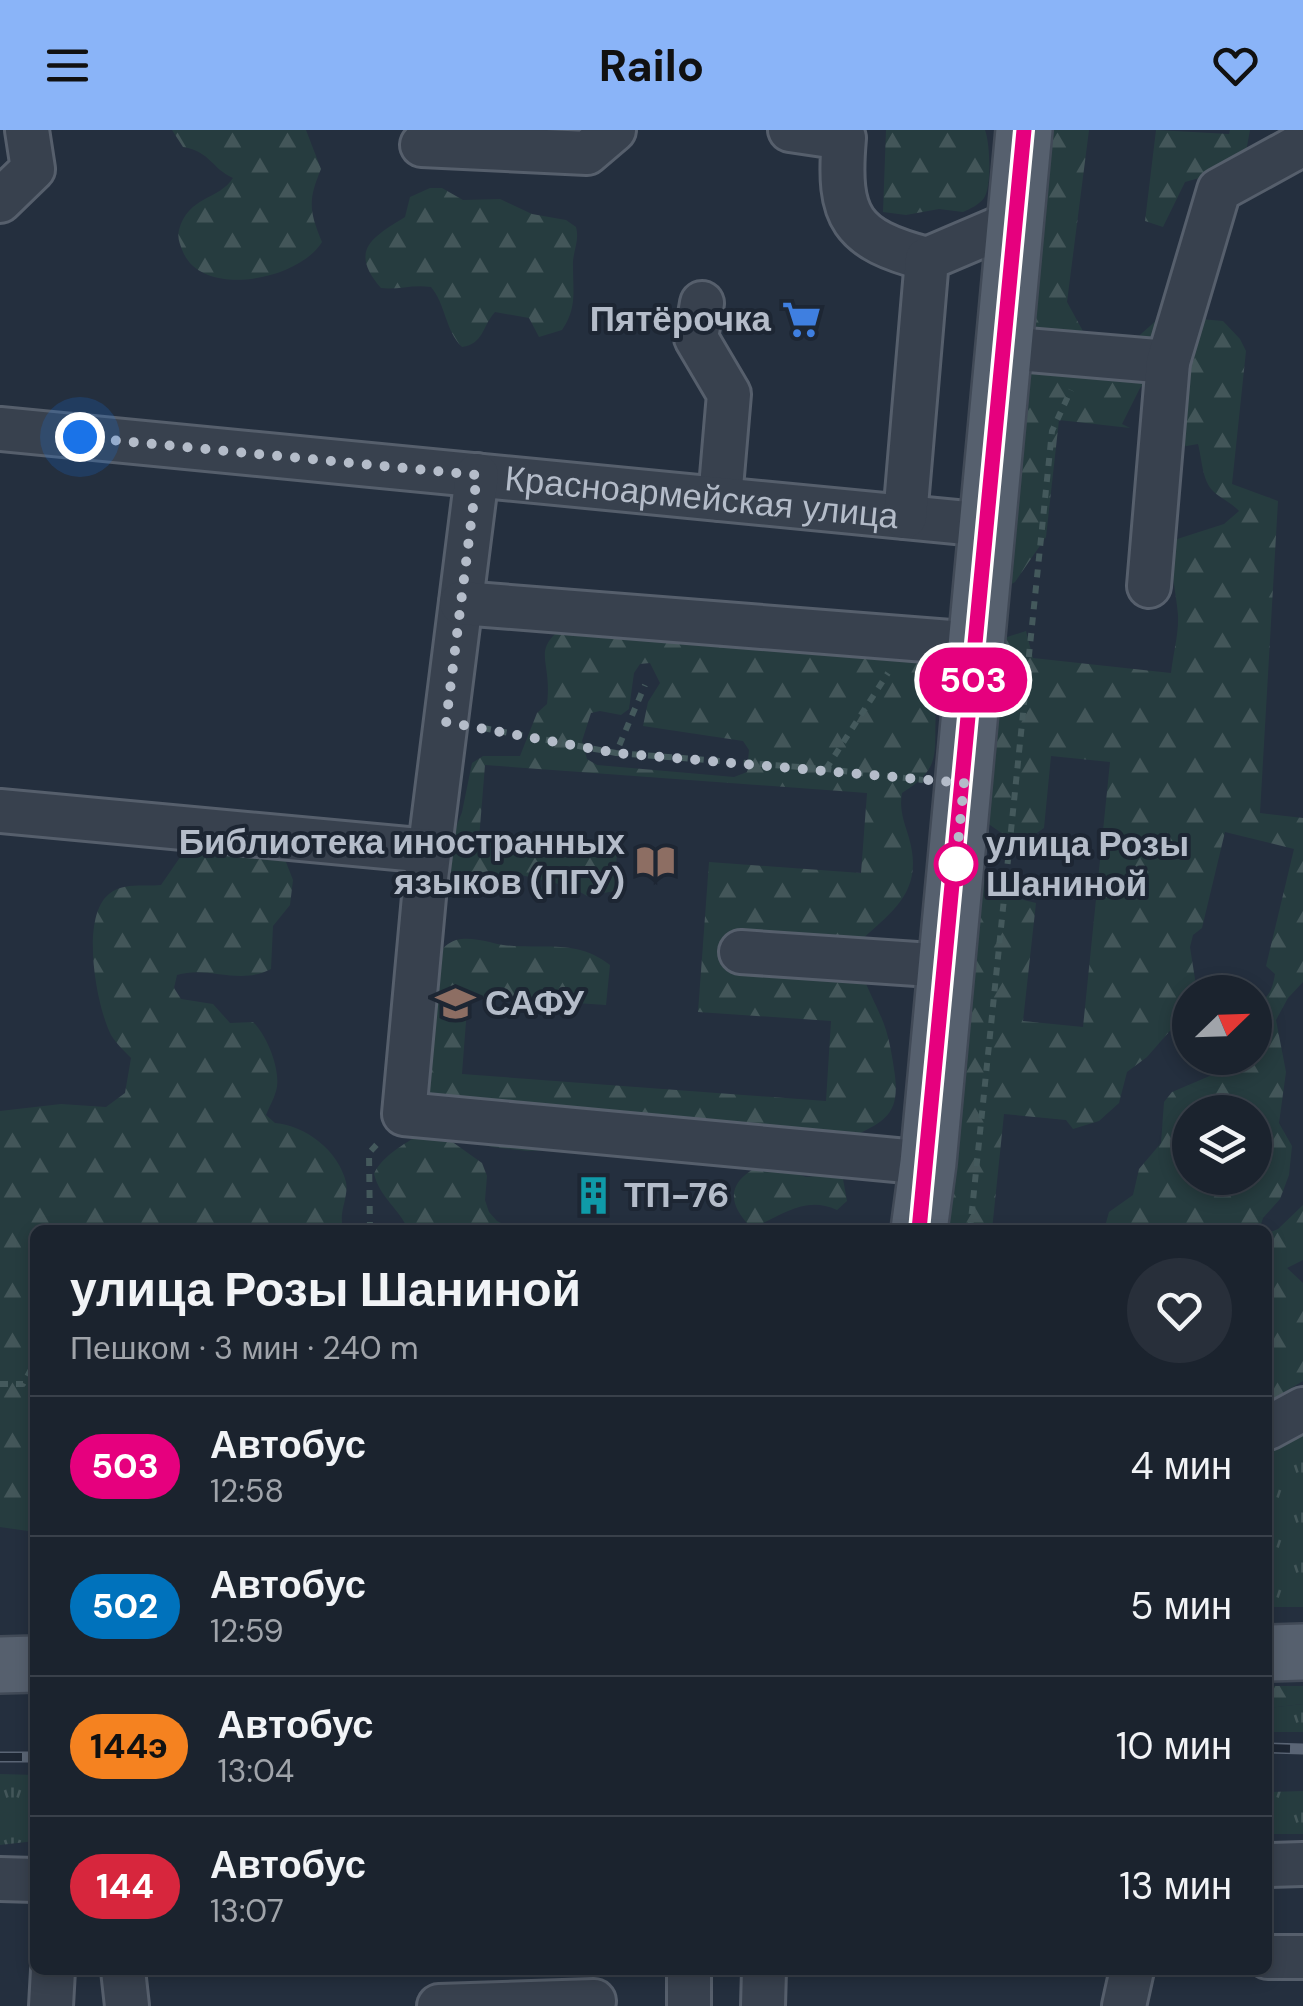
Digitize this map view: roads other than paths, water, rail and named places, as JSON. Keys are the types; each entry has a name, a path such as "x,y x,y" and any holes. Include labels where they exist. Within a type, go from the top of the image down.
{"main road":[{"path":"920,1225 1024,130"},
{"path":"1272,1653 1303,1652"},
{"path":"0,1665 30,1664"}],"street":[{"path":"0,201 33,169 27,130"},
{"path":"422,145 587,153 614,130"},
{"path":"790,130 844,138 846,204 864,236 898,252 927,259 1016,220"},
{"path":"1149,586 1168,362 1220,190 1303,144"},
{"path":"905,517 927,259"},
{"path":"702,304 696,338 728,394 720,499"},
{"path":"1004,348 1168,362"},
{"name":"Красноармейская улица","path":"0,429 987,525"},
{"path":"477,475 429,851 404,1114 928,1163"},
{"path":"461,603 976,644"},
{"path":"0,811 429,851"},
{"path":"741,952 946,966"},
{"path":"1272,1426 1303,1409"},
{"path":"1272,1864 1303,1864"},
{"path":"0,1879 30,1880"},
{"path":"1272,1957 1303,1957"},
{"path":"51,2006 53,1975"},
{"path":"124,1975 127,2006"},
{"path":"688,2006 689,1975"},
{"path":"762,2006 764,1975"},
{"path":"1124,2006 1131,1975"},
{"path":"439,2006 594,1992"}],"railway":[{"path":"1272,1748 1303,1749"},
{"path":"0,1757 30,1757"}],"place":[{"name":"Пятёрочка","path":"801,319"},
{"name":"Библиотека иностранных языков (ПГУ)","path":"655,862"},
{"name":"улица Розы Шаниной","path":"956,864"},
{"name":"САФУ","path":"455,1003"},
{"name":"ТП-76","path":"594,1195"}]}
